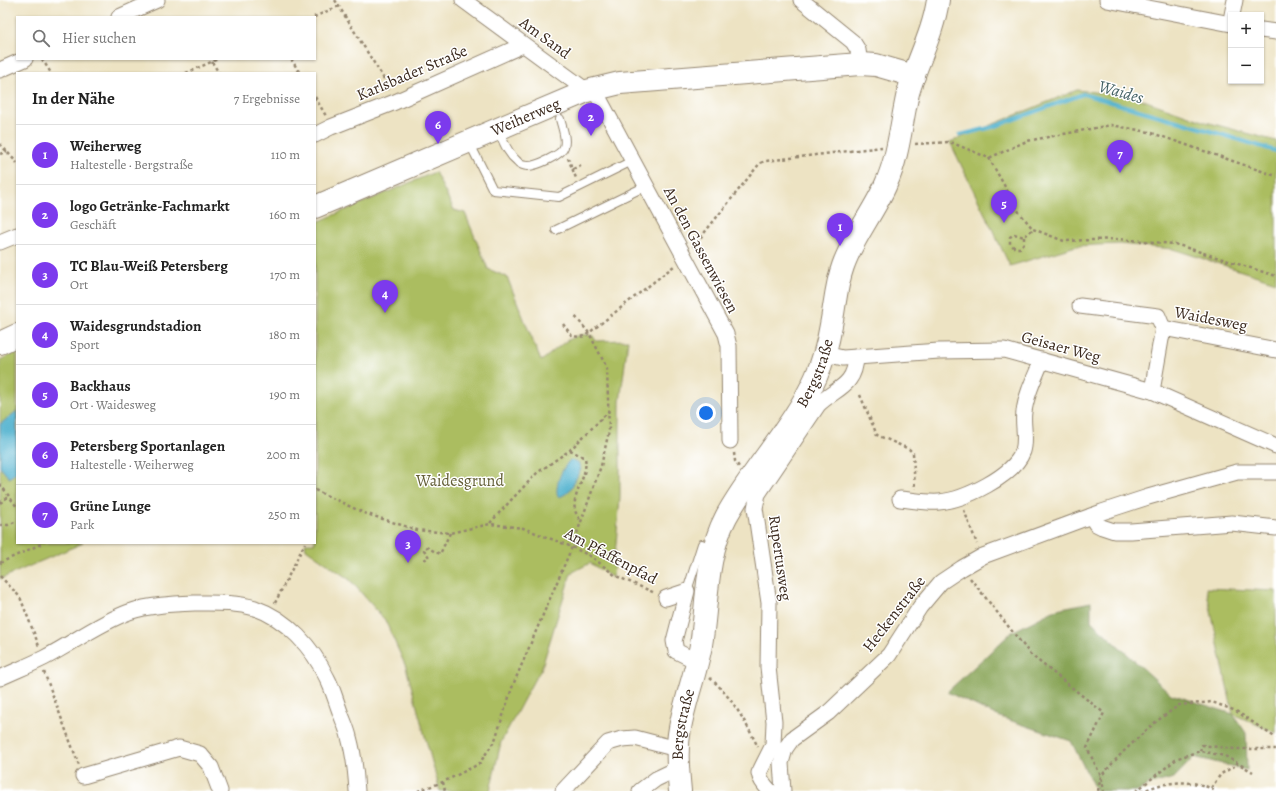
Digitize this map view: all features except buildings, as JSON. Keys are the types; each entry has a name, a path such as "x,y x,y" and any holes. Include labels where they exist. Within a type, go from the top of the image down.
{"main road":[{"name":"Bergstraße","path":"680,791 677,759 680,729 684,709 697,665 701,643 708,578 712,555 719,533 734,504 806,396 825,354 839,277 854,241 886,184 893,163 909,92 935,18 938,0"},
{"name":"Weiherweg","path":"316,207 590,90 620,83 860,64 876,65 914,76"},
{"path":"0,343 16,335"}],"street":[{"path":"121,16 157,0"},
{"name":"Am Sand","path":"463,0 523,44 590,90"},
{"path":"801,0 853,42 858,50 860,64"},
{"path":"1107,0 1148,4 1228,19"},
{"path":"1233,12 1235,0"},
{"path":"1264,30 1276,32"},
{"name":"Karlsbader Straße","path":"316,135 394,102 523,44"},
{"path":"0,70 23,60"},
{"name":"An den Gassenwiesen","path":"590,90 646,186 726,334 732,443"},
{"path":"0,242 16,235"},
{"name":"Waidesweg","path":"1080,306 1158,316 1163,328 1152,391"},
{"name":"Waidesweg","path":"1163,328 1276,350"},
{"name":"Geisaer Weg","path":"825,354 843,358 939,350 1004,350 1152,391 1276,446"},
{"name":"Rupertusweg","path":"770,791 764,784 759,772 773,745 774,722 768,667 769,603 755,508 756,500 758,494 818,405 830,395 842,388 851,378 856,357"},
{"path":"900,499 939,502 959,498 992,482 1010,469 1018,461 1024,445 1024,416 1027,398 1042,360"},
{"name":"Heckenstraße","path":"783,791 781,763 785,749 792,739 828,712 889,655 920,607 941,582 962,568 983,556 1091,516 1148,497 1237,472 1276,472"},
{"path":"1091,516 1096,524 1114,531 1232,523 1276,528"},
{"path":"687,591 674,642 676,651 688,657 697,665"},
{"path":"666,598 687,591"},
{"path":"0,678 44,658 101,625 129,612 143,608 177,604 224,602 245,606 269,614 282,623 304,643 314,655 328,678 349,737 356,773 357,791"},
{"path":"563,791 608,743 622,739 635,738 677,759 656,779 640,791"},
{"path":"83,776 178,748 200,754 211,767 220,791"}],"lane":[{"path":"497,129 509,153 517,162 523,165 534,165 556,156 564,149 565,143 560,119"},
{"path":"469,141 493,190 559,197 632,161"},
{"path":"556,230 646,186"},
{"path":"687,591 702,544"}],"path":[{"path":"335,0 388,87"},
{"path":"316,16 339,6"},
{"path":"43,60 51,72"},
{"path":"188,72 216,60"},
{"path":"292,60 299,72"},
{"path":"212,62 218,72"},
{"path":"316,99 325,115"},
{"path":"989,158 1027,141 1110,125 1149,132 1276,176"},
{"path":"563,324 572,336 580,337 588,333 685,258 760,163 781,159 897,146 950,142 989,158 1019,212 1033,229 1064,241 1119,239 1175,244 1276,276"},
{"path":"0,144 16,162"},
{"path":"564,149 580,187"},
{"path":"0,154 7,151"},
{"path":"572,169 581,165"},
{"path":"1024,237 1014,234 1010,237 1010,244 1015,248 1020,248 1024,243 1024,237 1033,229"},
{"path":"418,791 443,782 479,764 495,740 513,685 572,547 601,466 609,431 607,368 588,333 574,315"},
{"path":"860,395 877,435 909,449 913,453 915,487"},
{"path":"490,524 538,473 570,450 609,412"},
{"path":"732,443 735,461 738,467 742,470"},
{"path":"570,450 585,458 587,464 575,499 575,513 581,522"},
{"path":"0,484 16,506"},
{"name":"Am Pfaffenpfad","path":"316,490 364,513 417,530 450,533 490,524 523,528 572,547 592,557 616,576 666,598"},
{"path":"0,503 9,496"},
{"path":"959,498 978,545"},
{"path":"0,525 8,525 16,521"},
{"path":"424,560 429,557 424,550 426,546 440,554 450,533"},
{"path":"0,563 36,544"},
{"path":"269,614 304,544"},
{"path":"0,576 20,596 44,658"},
{"path":"974,582 1031,655 1104,713 1087,748 1101,776 1104,791"},
{"path":"697,665 728,697 736,708 757,746"},
{"path":"48,682 83,776"},
{"path":"1098,791 1101,776 1122,753 1153,724 1179,705 1212,702 1236,711 1276,738"},
{"path":"1200,751 1202,745 1235,749 1276,749"},
{"path":"1136,791 1178,758 1200,751 1225,756 1253,772"},
{"path":"1211,788 1221,774 1238,764"},
{"path":"443,782 445,791"},
{"path":"1141,791 1165,784 1188,783 1211,788 1215,791"}],"green space":[{"path":"1077,90 1135,97 1206,122 1276,141 1276,282 1173,249 1119,244 1076,246 1010,266 950,142"},
{"name":"Waidesgrund","path":"435,172 454,210 465,213 488,269 507,277 541,361 565,342 578,336 593,336 596,341 628,340 620,402 620,498 613,578 590,563 571,573 541,670 534,680 501,742 490,791 440,791 406,667 385,620 350,580 306,549 305,544 316,544 316,223"},
{"path":"16,352 16,544 81,544 0,579 0,360"},
{"path":"1206,588 1276,591 1276,733 1233,714"},
{"path":"1091,602 1091,621 1171,694 1233,714 1246,733 1247,770 1194,757 1174,778 1147,785 1139,791 1096,791 1071,741 1000,717 947,692 1012,632 1057,609"}],"water":[{"path":"16,412 16,473 9,478 0,467 0,424"},
{"path":"570,460 578,462 581,469 570,490 563,496 558,497 558,483 564,468"}],"waterway":[{"name":"Waides","path":"960,135 993,127 1083,94 1276,151"}],"place":[{"name":"logo Getränke-Fachmarkt","path":"591,136"},
{"name":"Petersberg Sportanlagen","path":"438,144"},
{"name":"Grüne Lunge","path":"1120,173"},
{"name":"Backhaus","path":"1004,223"},
{"name":"Weiherweg","path":"840,246"},
{"name":"Waidesgrundstadion","path":"385,313"},
{"name":"TC Blau-Weiß Petersberg","path":"408,563"}]}
